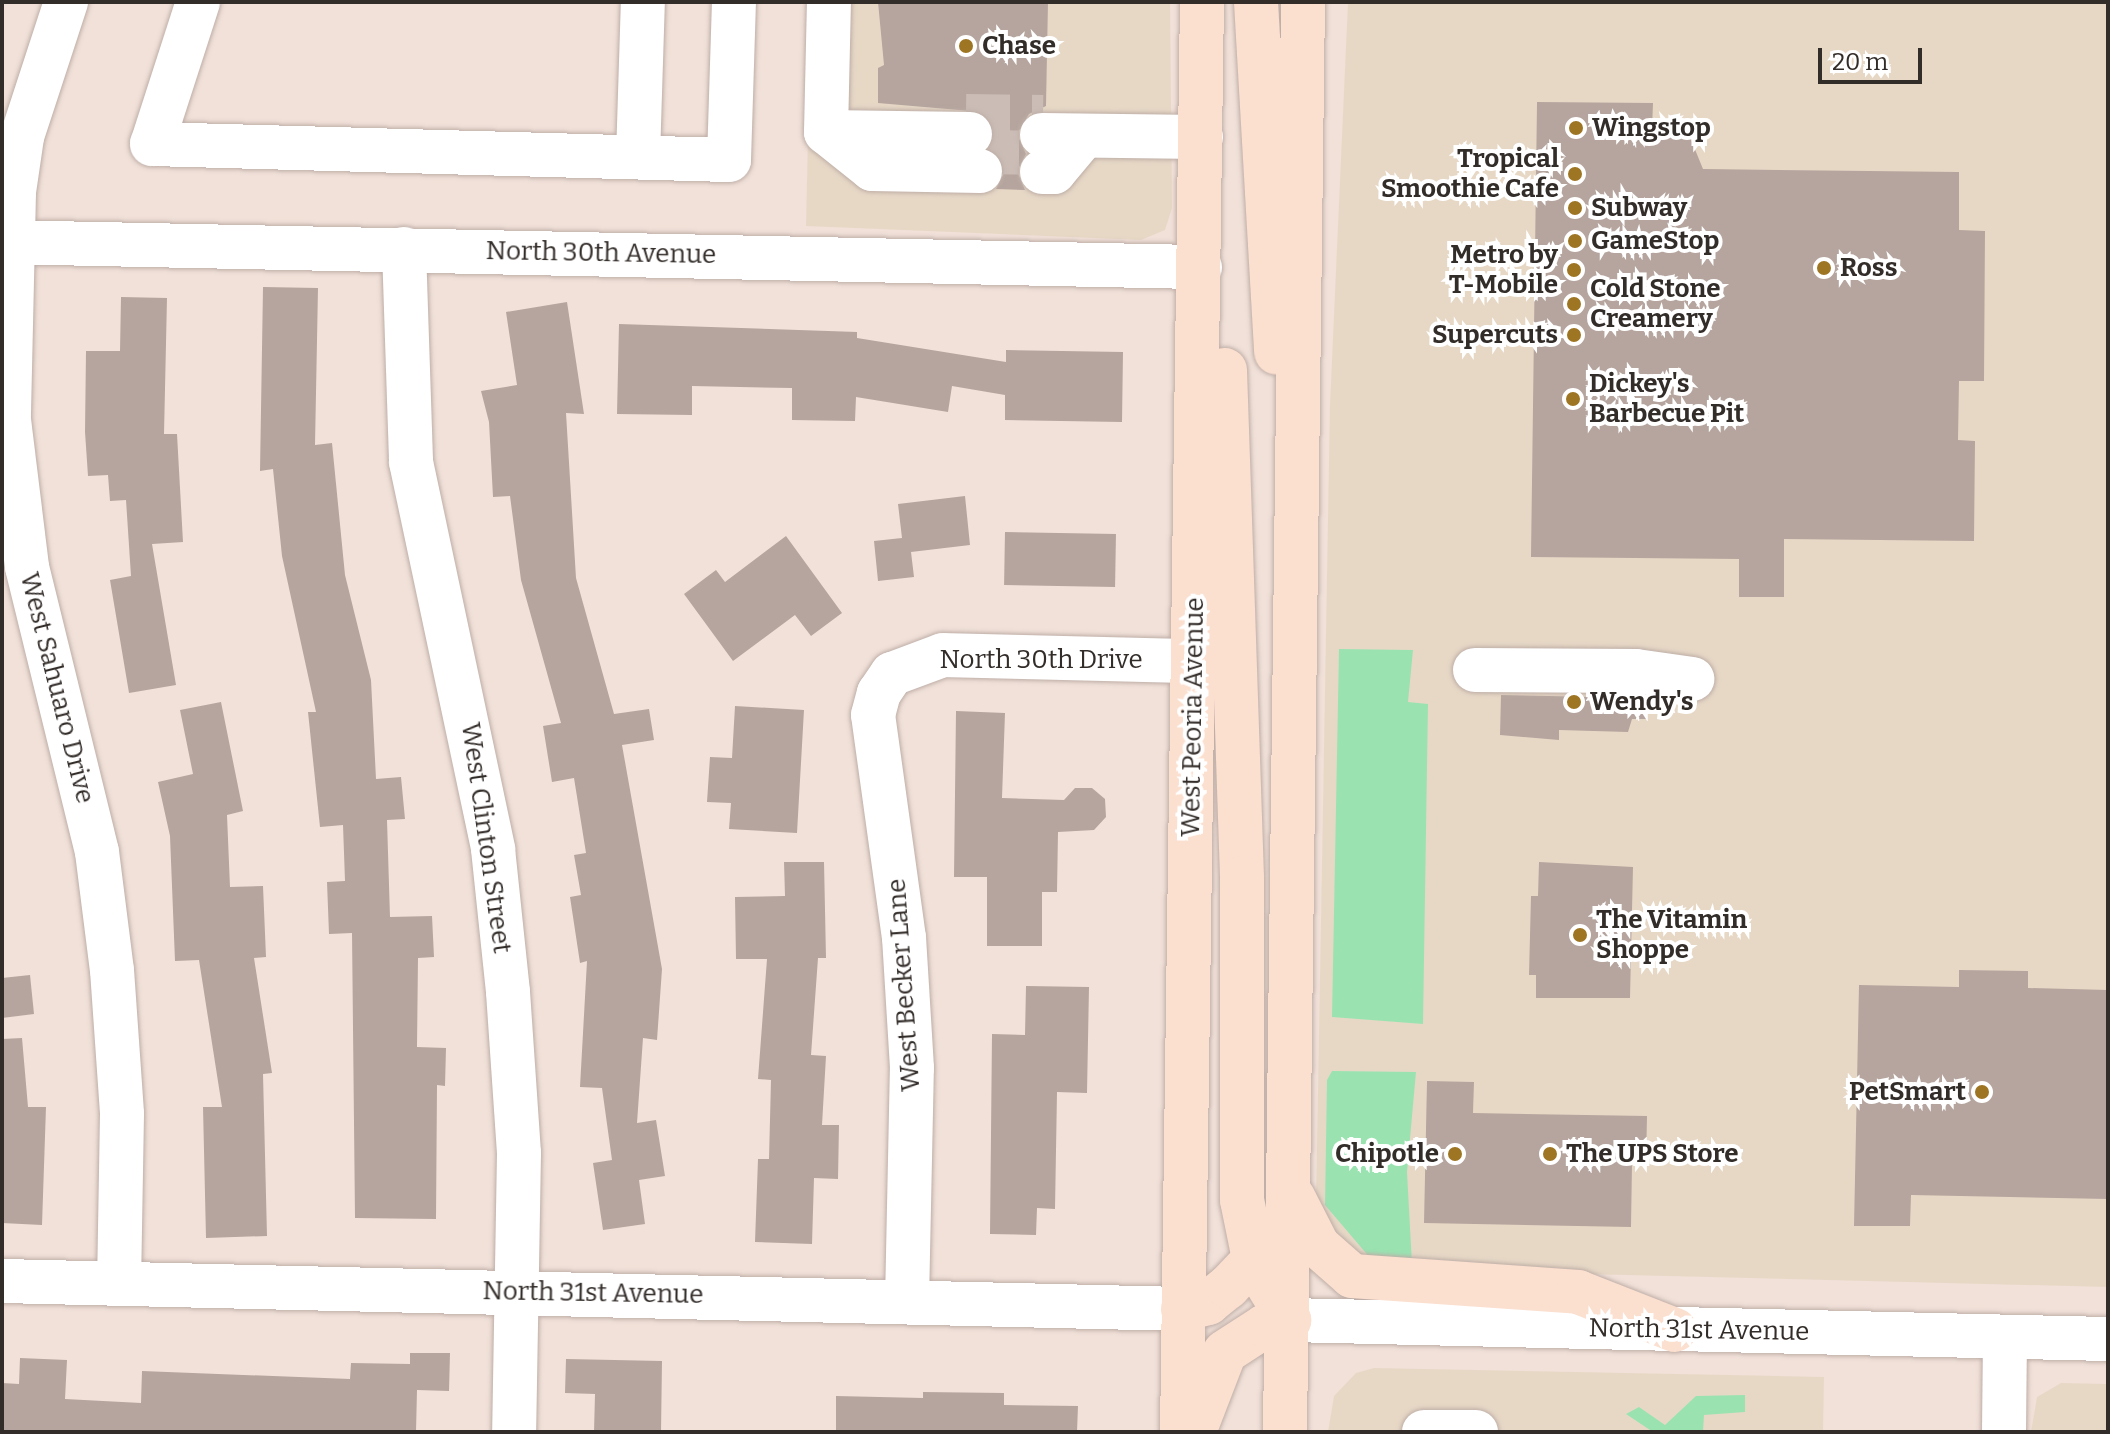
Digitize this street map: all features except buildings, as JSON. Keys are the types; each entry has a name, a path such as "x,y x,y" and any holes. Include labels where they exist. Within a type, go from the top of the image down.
{"main road":[{"name":"West Peoria Avenue","path":"1182,1432 1202,2"},
{"path":"1256,2 1271,305 1300,493"},
{"path":"1285,1432 1300,493 1303,2"},
{"path":"1200,267 1216,310 1230,452 1242,878 1240,1165 1255,1264 1289,1320"},
{"path":"1224,1432 1213,1373 1183,1309 1208,1303 1255,1264 1281,1224 1291,1191"},
{"path":"1291,1191 1318,1246 1352,1276 1578,1292 1675,1330"},
{"path":"1195,1432 1213,1373 1242,1338 1289,1320"}],"street":[{"name":"West Sahuaro Drive","path":"66,2 22,137 7,242 9,420 27,567 97,852 112,970 122,1114 119,1284"},
{"path":"198,2 152,144 729,160 734,2"},
{"path":"638,157 643,2"},
{"path":"829,2 826,132 973,143"},
{"path":"1051,143 1201,137"},
{"name":"North 30th Avenue","path":"7,242 1200,267"},
{"name":"West Clinton Street","path":"404,249 411,462 493,849 519,1153 514,1432"},
{"name":"North 30th Drive","path":"892,674 943,655 1194,661"},
{"path":"1475,670 1636,671 1692,679"},
{"name":"West Becker Lane","path":"892,674 873,715 904,938 912,1068 907,1302"},
{"name":"North 31st Avenue","path":"2,1281 1183,1309"},
{"name":"North 31st Avenue","path":"1289,1320 2108,1339"},
{"path":"2004,1432 2005,1338"},
{"path":"1424,1432 1476,1432"}],"shaded area":[{"path":"811,2 1170,2 1172,208 1165,230 1141,240 806,226"},
{"path":"1348,2 2108,2 2108,1287 1386,1269 1336,1245 1316,1206 1330,405"},
{"path":"1374,1368 1824,1377 1823,1432 1328,1432 1334,1396 1356,1373"},
{"path":"2061,1383 2108,1384 2108,1432 2031,1432 2037,1397"}],"green space":[{"path":"1339,649 1413,650 1408,702 1428,704 1423,1024 1332,1017"},
{"path":"1332,1071 1416,1072 1407,1172 1412,1264 1371,1259 1325,1205 1327,1080"},
{"path":"1745,1395 1745,1412 1704,1415 1703,1432 1653,1432 1626,1414 1639,1407 1665,1425 1696,1396"}],"tunnel":[{"path":"966,116 1043,117"},
{"path":"975,152 1043,153"}],"place":[{"name":"Chase","path":"966,46"},
{"name":"Wingstop","path":"1576,128"},
{"name":"Tropical Smoothie Cafe","path":"1575,174"},
{"name":"Subway","path":"1575,208"},
{"name":"GameStop","path":"1575,241"},
{"name":"Ross","path":"1824,268"},
{"name":"Metro by T-Mobile","path":"1574,270"},
{"name":"Cold Stone Creamery","path":"1574,304"},
{"name":"Supercuts","path":"1574,335"},
{"name":"Dickey's Barbecue Pit","path":"1573,399"},
{"name":"Wendy's","path":"1574,702"},
{"name":"The Vitamin Shoppe","path":"1580,935"},
{"name":"PetSmart","path":"1982,1092"},
{"name":"Chipotle","path":"1455,1154"},
{"name":"The UPS Store","path":"1550,1154"}]}
